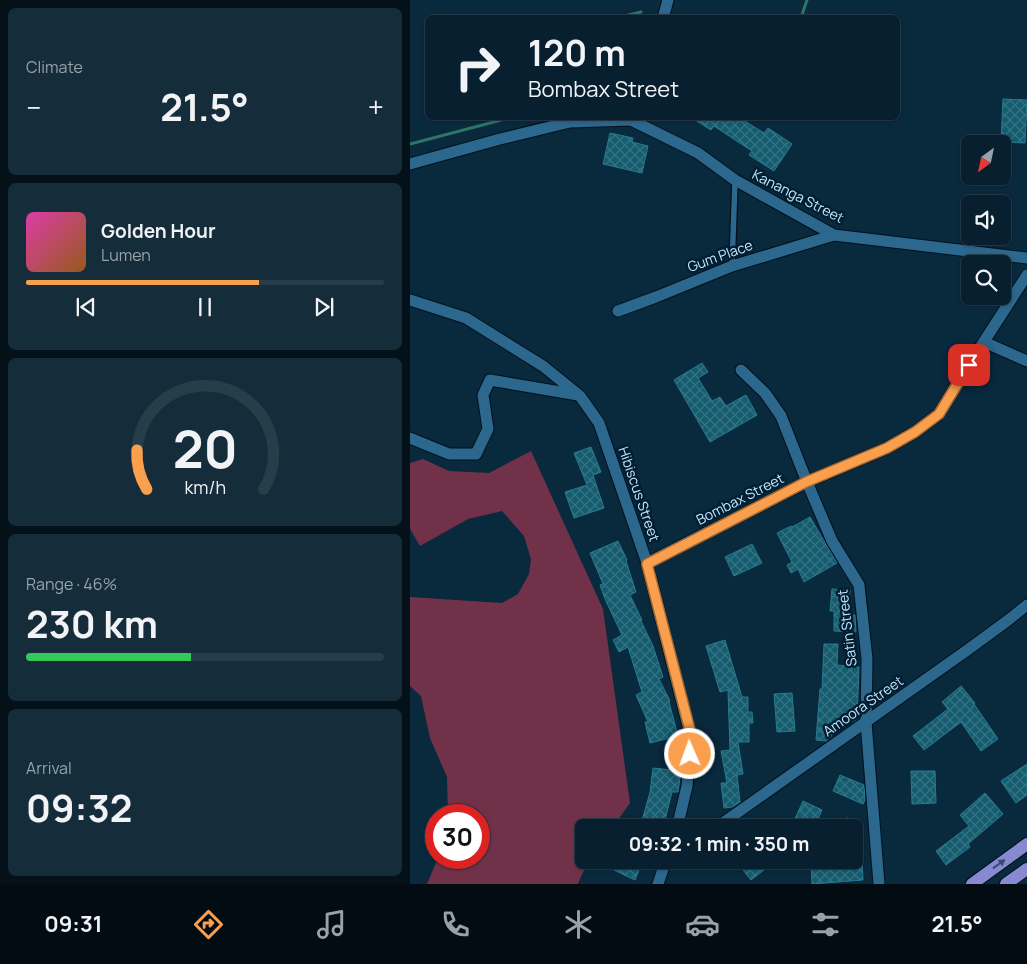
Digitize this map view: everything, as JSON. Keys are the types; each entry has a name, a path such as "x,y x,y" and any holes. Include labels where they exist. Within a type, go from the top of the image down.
{"main road":[{"path":"972,884 1027,844"},
{"path":"1006,884 1027,868"}],"street":[{"path":"664,15 668,1"},
{"path":"410,164 570,122 611,120"},
{"name":"Kananga Street","path":"634,120 698,153 735,180 834,235 1027,258"},
{"name":"Gum Place","path":"618,311 732,266 834,235"},
{"name":"Bombax Street","path":"647,564 806,482 887,448 915,432 939,414 1027,275"},
{"name":"Hibiscus Street","path":"410,300 466,318 543,366 580,396 599,423 647,564 692,738 687,786 679,819"},
{"path":"984,342 1027,361"},
{"name":"Satin Street","path":"741,370 765,393 782,416 806,482 832,540 859,585 867,659 866,722 879,884"},
{"path":"410,438 449,454 476,454 488,429 483,395 490,380 580,396"},
{"name":"Amoora Street","path":"729,819 966,651 1027,604"},
{"path":"658,884 663,869"}],"lane":[{"path":"732,266 735,180"}],"shaded area":[{"path":"531,451 603,609 630,803 619,819 575,819 575,869 585,869 578,884 427,884 433,869 490,869 490,804 448,804 447,777 430,738 421,696 410,686 410,597 502,603 518,594 529,574 531,559 524,536 502,511 468,519 420,546 410,529 410,463 423,459 449,471 489,473"}],"building":[{"path":"1003,99 1027,100 1025,143 1011,142 1011,135 1001,135"},
{"path":"695,120 743,120 764,133 768,128 792,144 774,171 749,155 752,151 714,126 711,130"},
{"path":"610,133 633,138 632,142 648,146 642,173 603,164"},
{"path":"702,363 708,372 698,378 712,401 720,397 726,406 746,395 757,415 710,442 674,380"},
{"path":"591,447 601,472 593,475 604,508 574,518 565,492 587,485 574,453"},
{"path":"810,517 837,563 804,582 798,569 791,573 787,565 792,562 777,533"},
{"path":"618,541 627,560 636,592 630,595 653,646 663,677 659,679 670,701 678,736 650,743 645,722 648,722 636,695 642,692 628,647 619,652 613,640 622,635 605,599 600,585 603,584 590,553"},
{"path":"752,544 762,563 734,576 725,557"},
{"path":"832,589 850,590 848,615 855,615 856,632 834,631 834,611 830,611"},
{"path":"725,640 742,697 748,697 748,712 752,712 753,723 749,723 749,742 738,742 743,774 737,775 740,802 732,807 724,808 721,783 727,783 721,751 730,750 728,690 720,692 706,646"},
{"path":"824,644 838,644 837,665 859,667 857,719 855,721 833,721 831,737 826,741 816,740 820,689 822,689"},
{"path":"961,686 975,703 998,739 981,751 961,722 924,750 913,736 948,709 942,702"},
{"path":"792,693 795,731 777,732 774,694"},
{"path":"1027,764 1027,795 1016,803 1001,781"},
{"path":"653,768 681,771 678,792 672,792 665,819 643,819 650,792"},
{"path":"911,771 935,771 936,803 912,804"},
{"path":"840,775 864,785 865,800 863,804 833,791"},
{"path":"985,793 1003,814 968,844 970,847 946,865 936,851 969,826 960,815"},
{"path":"803,801 822,810 818,819 795,819"},
{"path":"614,869 639,869 635,880"},
{"path":"742,869 763,869 764,870 751,880"},
{"path":"811,869 862,869 863,880 812,884"}],"waterway":[{"path":"802,15 807,0"},
{"path":"628,15 641,12"},
{"path":"410,144 501,120"}],"route":[{"path":"690,754 692,738 647,564 806,482 887,448 915,432 939,414 969,365"}]}
